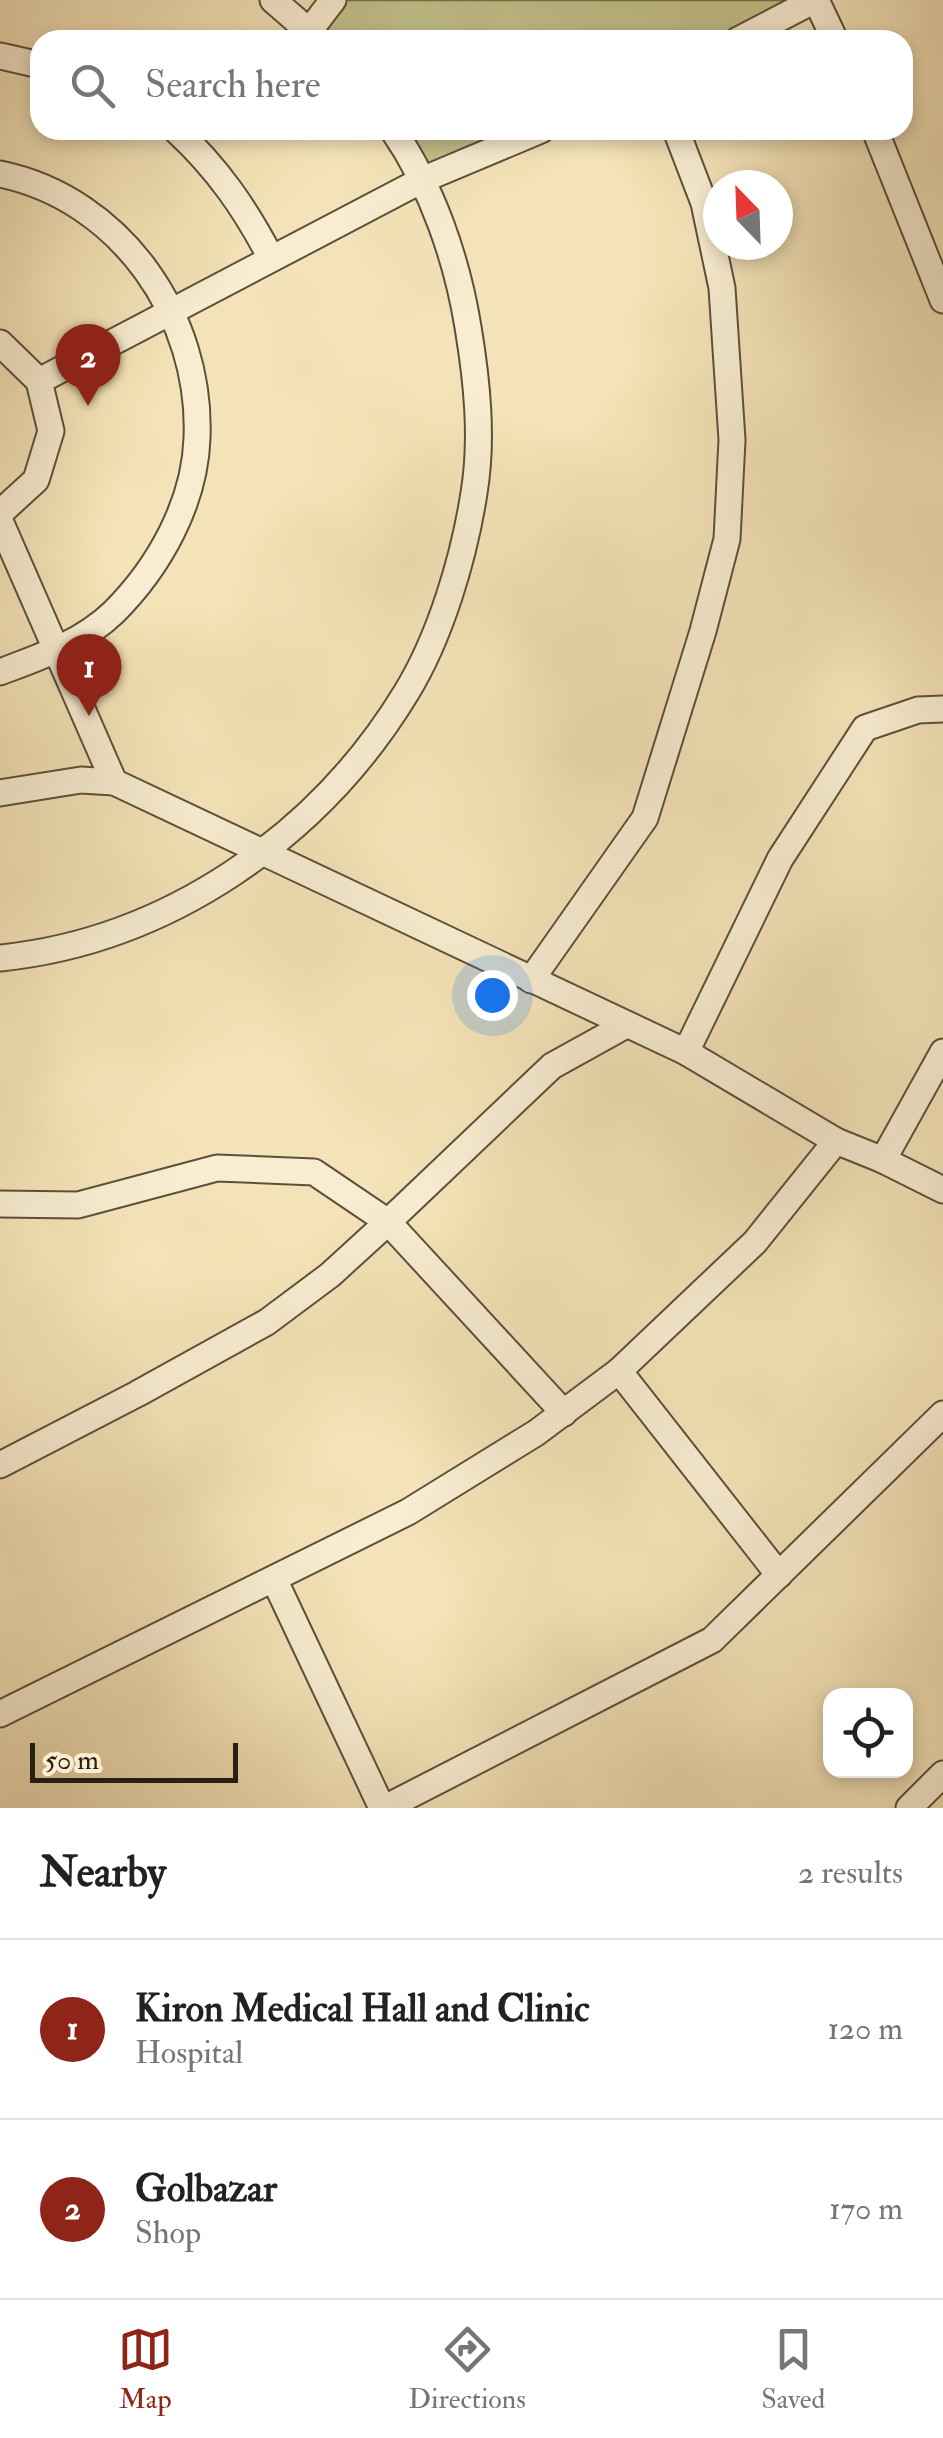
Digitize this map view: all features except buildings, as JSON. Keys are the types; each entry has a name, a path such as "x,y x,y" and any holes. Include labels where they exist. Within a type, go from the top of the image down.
{"street":[{"path":"273,0 308,30"},
{"path":"317,30 333,0"},
{"path":"758,30 816,0 830,30"},
{"path":"0,56 30,63"},
{"path":"187,140 207,159 246,210 271,258"},
{"path":"0,958 90,940 152,918 210,888 265,852 344,779 406,692 450,595 475,491 478,384 460,279 422,180 399,140"},
{"path":"39,381 422,180 517,140"},
{"path":"532,980 646,818 727,539 732,440 722,288 704,203 680,140"},
{"path":"879,140 932,239 943,300"},
{"path":"0,174 66,198 109,228 145,266 172,311 194,374 198,440 184,504 156,564 112,614 57,651 0,672"},
{"path":"0,343 39,381 51,431 36,480 0,517 114,782"},
{"path":"686,1052 780,859 865,728 918,710 943,709"},
{"path":"0,793 80,780 114,782 686,1052 836,1141 943,1190"},
{"path":"0,1465 267,1322 330,1275 552,1066 626,1025"},
{"path":"883,1160 943,1052"},
{"path":"0,1714 408,1512 564,1412 620,1371 755,1242 836,1141"},
{"path":"0,1204 78,1205 217,1168 314,1172 388,1222 564,1412"},
{"path":"620,1371 779,1574"},
{"path":"274,1579 384,1808 712,1640 943,1414"},
{"path":"909,1808 943,1774"}],"shaded area":[{"path":"333,0 817,0 758,30 322,30"},
{"path":"397,140 517,140 422,180"}],"place":[{"name":"Golbazar","path":"88,406"},
{"name":"Kiron Medical Hall and Clinic","path":"89,716"}]}
